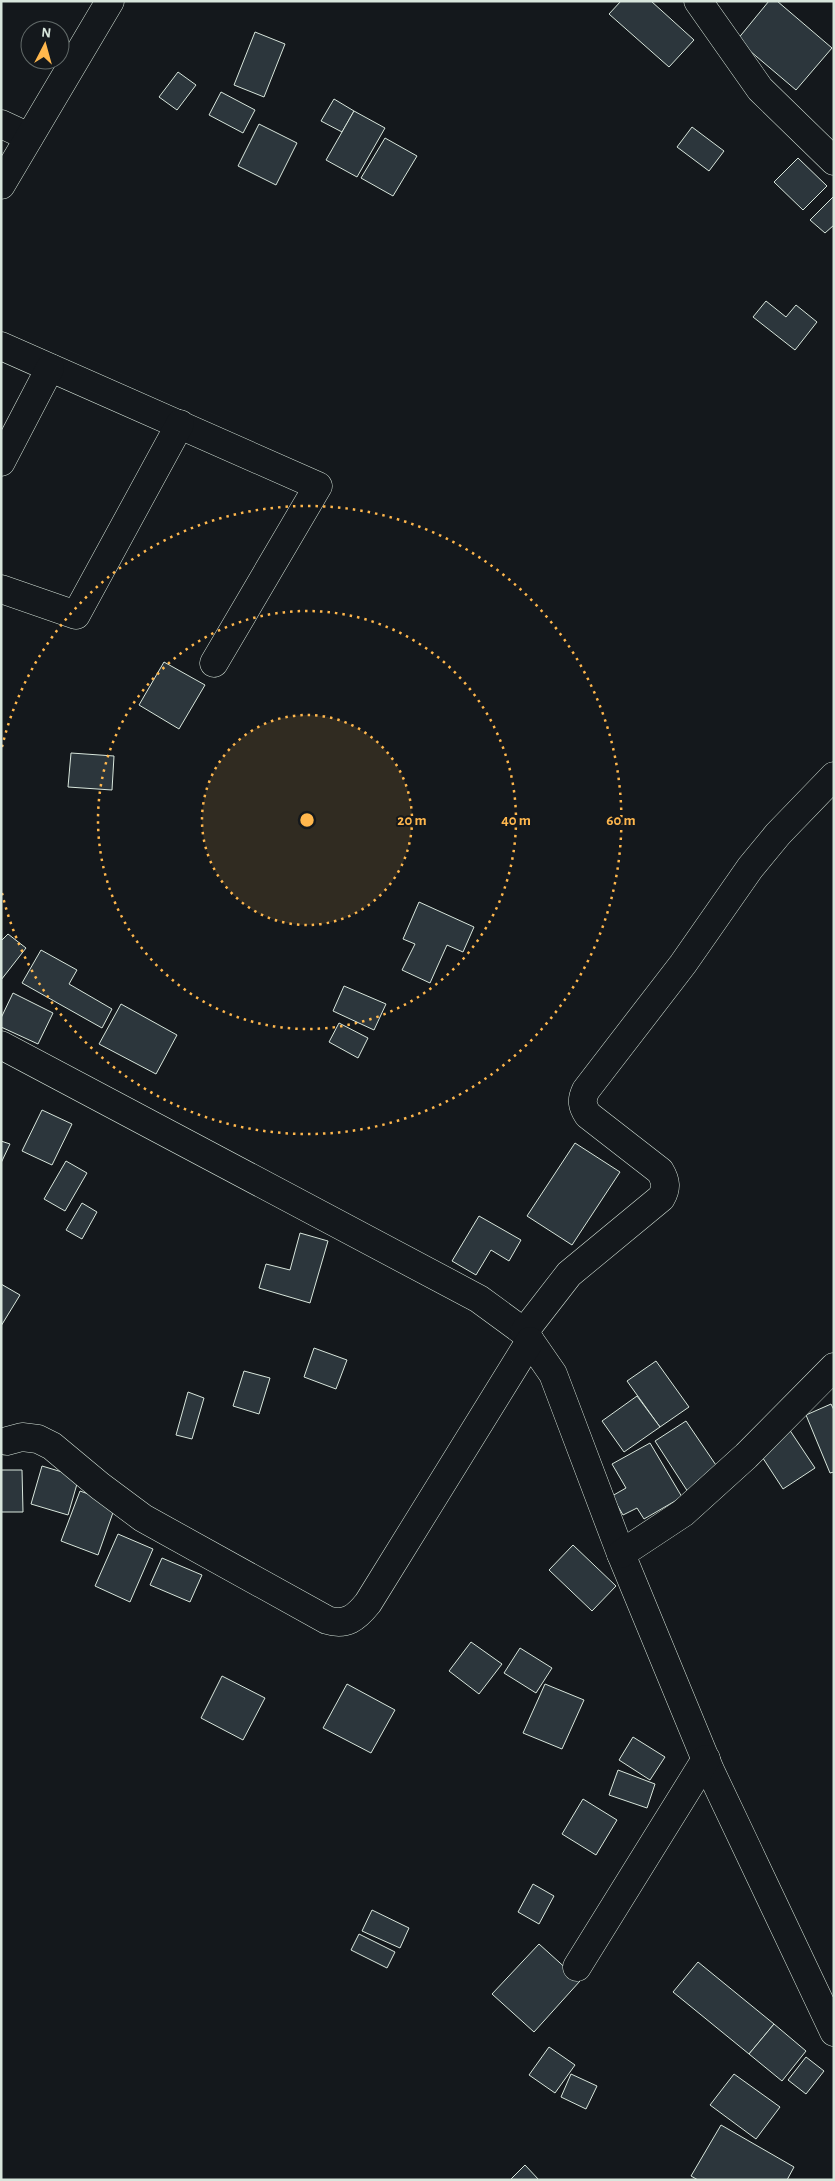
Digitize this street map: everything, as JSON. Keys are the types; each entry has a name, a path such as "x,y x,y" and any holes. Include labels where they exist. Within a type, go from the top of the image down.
{"street":[{"path":"1,185 110,1"},
{"path":"698,1 760,89 834,161"},
{"path":"1,124 29,138"},
{"path":"1,346 318,486 214,663"},
{"path":"1,462 50,368"},
{"path":"1,589 76,616 180,424"},
{"path":"7,1441 22,1437 38,1439 52,1446 100,1486 143,1518 326,1620 337,1623 348,1622 359,1615 368,1603 527,1336 569,1274 661,1198 665,1191 665,1180 660,1171 588,1115 583,1107 582,1098 586,1090 683,964 755,861 834,776"},
{"path":"1,1045 479,1299 527,1336 553,1374 621,1554 706,1759 834,2032"},
{"path":"621,1554 690,1507 746,1456 834,1366"},
{"path":"577,1967 706,1759"}],"building":[{"path":"621,1 651,1 694,40 669,67 609,14"},
{"path":"769,1 777,1 832,48 796,90 737,40"},
{"path":"255,32 285,44 264,97 234,85"},
{"path":"178,72 196,85 177,110 159,97"},
{"path":"221,92 255,110 243,133 209,115"},
{"path":"334,99 354,111 342,132 321,121"},
{"path":"354,111 385,128 357,177 326,160"},
{"path":"259,124 297,143 276,185 238,166"},
{"path":"692,127 724,151 709,171 677,147"},
{"path":"385,138 417,156 393,196 361,178"},
{"path":"798,158 827,186 803,210 774,182"},
{"path":"834,196 834,225 825,233 810,220"},
{"path":"766,301 786,317 796,305 817,322 795,350 753,317"},
{"path":"164,662 205,685 179,729 139,705"},
{"path":"71,753 114,756 112,790 68,787"},
{"path":"419,902 474,927 463,952 447,945 430,983 402,970 415,944 403,939"},
{"path":"8,934 26,948 1,980 1,941"},
{"path":"41,950 77,970 69,984 112,1009 102,1028 22,983"},
{"path":"344,986 386,1004 374,1030 333,1011"},
{"path":"13,993 53,1013 38,1044 1,1027 1,1018"},
{"path":"121,1004 177,1035 156,1074 99,1044"},
{"path":"339,1023 368,1038 358,1058 329,1042"},
{"path":"42,1110 72,1124 52,1165 22,1151"},
{"path":"1,1141 10,1144 1,1163"},
{"path":"575,1143 620,1172 572,1245 527,1216"},
{"path":"66,1161 87,1173 65,1211 44,1199"},
{"path":"82,1203 97,1212 82,1239 66,1230"},
{"path":"479,1216 521,1240 509,1261 491,1250 476,1275 452,1261"},
{"path":"300,1233 328,1241 310,1303 259,1288 266,1264 290,1270"},
{"path":"1,1284 20,1295 1,1326"},
{"path":"314,1348 347,1360 336,1389 304,1377"},
{"path":"656,1361 689,1407 660,1427 627,1381"},
{"path":"244,1371 270,1378 259,1414 233,1406"},
{"path":"188,1392 204,1398 192,1439 176,1435"},
{"path":"637,1396 660,1427 624,1452 602,1421"},
{"path":"831,1404 834,1410 834,1472 830,1473 806,1415"},
{"path":"686,1421 720,1471 688,1492 655,1441"},
{"path":"789,1429 815,1468 783,1489 757,1449"},
{"path":"650,1443 682,1497 644,1519 637,1508 623,1515 612,1496 626,1488 612,1464"},
{"path":"42,1466 79,1477 68,1515 31,1504"},
{"path":"1,1470 22,1470 23,1512 1,1512"},
{"path":"80,1491 116,1504 98,1555 61,1541"},
{"path":"118,1534 153,1549 130,1602 95,1586"},
{"path":"573,1545 616,1586 592,1611 549,1570"},
{"path":"162,1558 202,1575 190,1602 150,1585"},
{"path":"471,1642 502,1664 479,1694 449,1671"},
{"path":"520,1648 552,1668 536,1693 504,1673"},
{"path":"222,1676 265,1698 243,1740 201,1718"},
{"path":"347,1684 395,1710 371,1753 323,1728"},
{"path":"545,1684 584,1700 562,1749 523,1733"},
{"path":"633,1737 665,1757 650,1780 619,1760"},
{"path":"618,1770 655,1784 647,1808 609,1795"},
{"path":"583,1799 617,1820 596,1855 562,1834"},
{"path":"533,1884 554,1896 539,1924 518,1912"},
{"path":"372,1910 409,1928 400,1948 362,1931"},
{"path":"359,1934 395,1952 387,1968 351,1950"},
{"path":"539,1944 580,1981 534,2032 492,1994"},
{"path":"698,1962 774,2024 749,2054 673,1992"},
{"path":"774,2024 806,2051 782,2081 749,2054"},
{"path":"549,2047 575,2065 555,2093 529,2075"},
{"path":"806,2057 824,2071 806,2094 788,2080"},
{"path":"571,2074 597,2086 586,2109 561,2097"},
{"path":"734,2074 780,2107 756,2139 710,2105"},
{"path":"721,2125 794,2167 787,2180 698,2180 691,2176"},
{"path":"525,2165 539,2180 510,2180"}]}
